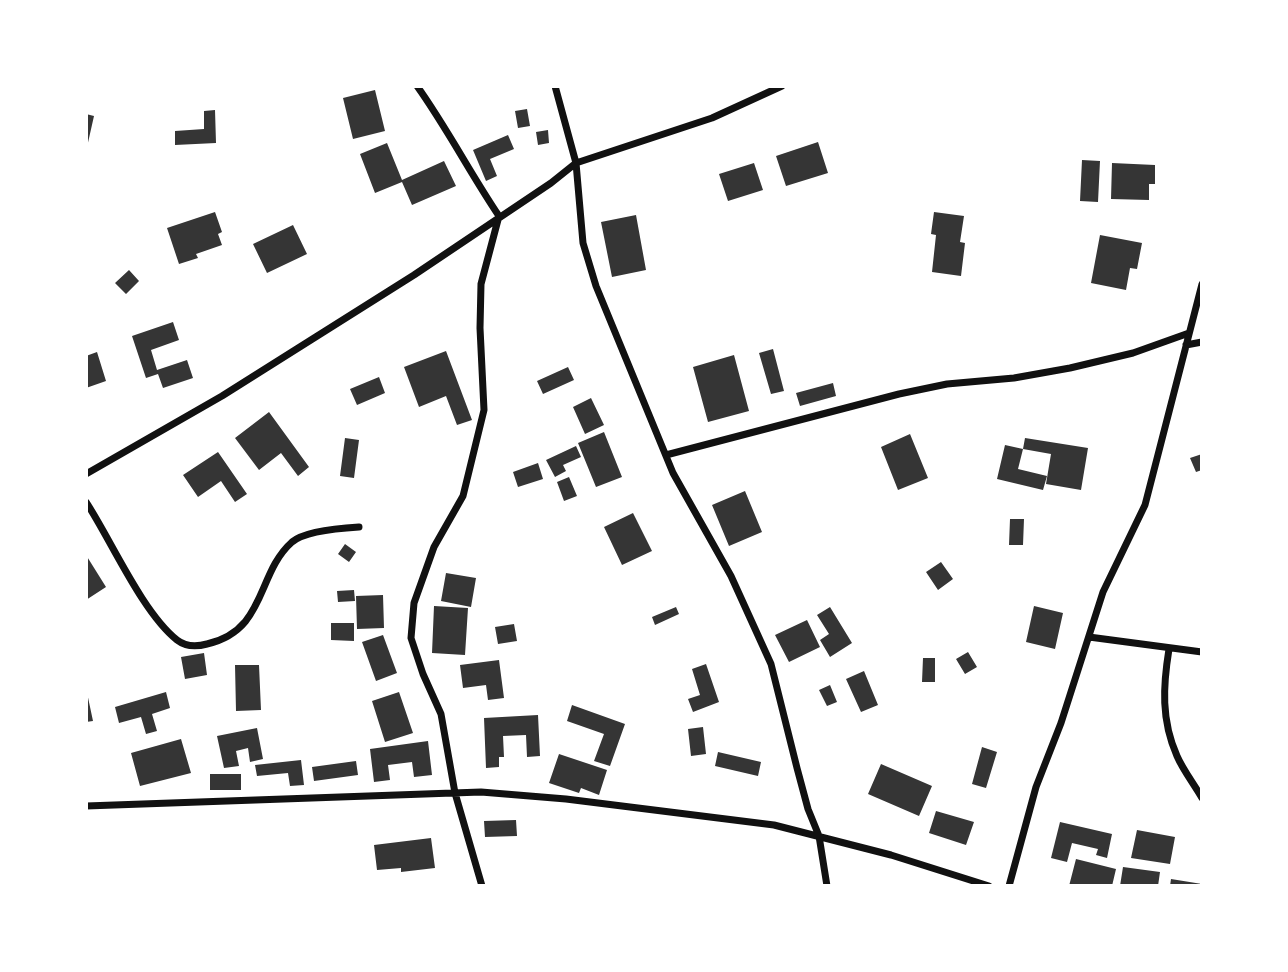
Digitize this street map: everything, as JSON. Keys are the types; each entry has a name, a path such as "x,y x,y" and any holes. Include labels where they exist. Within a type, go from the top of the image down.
{"street":[{"path":"417,86 441,119 473,178 499,216 481,284 484,410 463,496 434,547 414,603 411,638 441,714 455,793 482,886"},
{"path":"555,86 576,163 583,243 596,286 673,473 731,576 771,664 796,768 819,836 827,886"},
{"path":"86,474 233,389 414,275 551,183 576,163 712,118 782,86"},
{"path":"1009,886 1037,787 1061,723 1103,592 1145,505 1202,284"},
{"path":"666,455 899,394 947,384 1014,378 1070,368 1133,353 1189,334"},
{"path":"1186,345 1202,342"},
{"path":"86,502 146,603 177,640 189,646 205,645 239,632 278,561 293,540 325,530 359,527"},
{"path":"1089,638 1202,652"},
{"path":"1168,649 1163,685 1166,719 1177,756 1202,798"},
{"path":"86,806 481,792 566,799 774,825 891,855 989,886"}],"building":[{"path":"375,90 385,131 353,139 343,98"},
{"path":"527,109 530,126 518,128 515,111"},
{"path":"215,110 216,143 175,145 175,131 204,129 204,111"},
{"path":"86,114 94,116 87,147 86,147"},
{"path":"548,130 549,143 538,145 536,132"},
{"path":"508,135 514,149 490,159 497,176 486,181 473,150"},
{"path":"818,142 828,173 786,186 776,156"},
{"path":"387,143 402,180 444,161 456,186 412,205 402,182 375,193 360,154"},
{"path":"1082,160 1100,161 1098,202 1080,201"},
{"path":"754,163 763,190 728,201 719,174"},
{"path":"1112,163 1155,165 1155,184 1149,184 1149,200 1111,199"},
{"path":"215,212 222,232 218,234 222,245 196,254 198,258 179,264 167,228"},
{"path":"934,212 964,216 960,242 965,243 961,276 932,272 936,235 931,234"},
{"path":"636,215 646,270 612,277 601,222"},
{"path":"293,225 307,254 267,273 253,244"},
{"path":"1100,235 1142,243 1137,269 1130,268 1126,290 1091,283"},
{"path":"129,270 139,281 126,294 115,283"},
{"path":"173,322 179,340 151,350 157,370 187,360 193,378 163,388 158,374 146,378 132,336"},
{"path":"773,349 784,391 771,394 759,353"},
{"path":"446,351 472,420 457,425 446,396 419,407 404,367"},
{"path":"97,352 106,381 86,388 86,356"},
{"path":"734,355 749,411 708,422 693,367"},
{"path":"568,367 574,380 543,394 537,381"},
{"path":"379,377 385,393 357,405 350,389"},
{"path":"833,383 836,396 800,406 796,393"},
{"path":"591,398 604,425 585,434 573,407"},
{"path":"269,412 309,467 298,476 281,453 259,470 235,438"},
{"path":"604,432 622,477 596,487 578,443"},
{"path":"910,434 928,478 898,490 881,447"},
{"path":"345,438 359,440 354,478 340,476"},
{"path":"1025,438 1088,448 1081,490 1046,484 1051,454 1023,449"},
{"path":"1005,445 1023,449 1018,469 1047,476 1043,490 997,479"},
{"path":"576,446 581,457 563,465 566,471 555,477 546,460"},
{"path":"218,452 247,494 235,502 221,481 198,497 183,475"},
{"path":"1202,454 1202,470 1196,472 1190,458"},
{"path":"538,463 543,479 518,487 513,472"},
{"path":"569,477 577,496 564,501 557,482"},
{"path":"745,491 762,532 729,546 712,505"},
{"path":"633,513 652,551 622,565 604,527"},
{"path":"1010,519 1024,519 1023,545 1009,545"},
{"path":"345,544 356,552 349,562 338,554"},
{"path":"86,555 106,587 86,600"},
{"path":"941,562 953,579 938,590 926,572"},
{"path":"446,573 476,578 471,607 441,601"},
{"path":"354,590 355,601 338,602 337,591"},
{"path":"383,595 384,628 357,629 356,596"},
{"path":"434,606 468,608 465,655 432,653"},
{"path":"1034,606 1063,613 1055,649 1026,642"},
{"path":"676,607 679,614 655,625 652,617"},
{"path":"830,607 852,643 830,657 820,640 829,634 817,615"},
{"path":"807,620 820,647 789,662 775,635"},
{"path":"331,623 354,623 354,641 331,640"},
{"path":"514,624 517,641 498,644 495,627"},
{"path":"383,635 397,673 376,681 362,642"},
{"path":"968,652 977,667 965,674 956,659"},
{"path":"204,653 207,675 185,679 181,657"},
{"path":"923,658 935,658 935,682 922,682"},
{"path":"499,660 504,698 488,700 486,685 463,688 460,665"},
{"path":"706,664 719,702 693,712 688,699 700,695 692,669"},
{"path":"235,665 259,665 261,710 236,711"},
{"path":"864,671 878,705 861,712 846,679"},
{"path":"830,685 837,702 827,706 819,690"},
{"path":"86,688 93,721 86,722"},
{"path":"166,692 170,708 152,714 157,731 146,734 141,717 119,723 115,707"},
{"path":"399,692 413,733 385,742 372,701"},
{"path":"572,705 625,724 610,766 594,761 604,734 567,721"},
{"path":"538,715 540,756 527,757 526,735 503,736 504,757 499,757 499,767 486,768 484,718"},
{"path":"703,727 706,754 691,756 688,729"},
{"path":"257,728 263,759 250,762 248,748 236,751 239,766 224,768 217,736"},
{"path":"181,739 191,773 140,786 131,753"},
{"path":"428,741 432,775 414,777 412,762 388,765 390,780 374,782 370,749"},
{"path":"982,747 997,752 986,788 972,784"},
{"path":"718,752 761,762 758,776 715,766"},
{"path":"559,754 607,770 599,795 581,788 579,793 549,783"},
{"path":"301,760 304,785 290,786 288,773 257,776 255,765"},
{"path":"356,761 358,775 314,781 312,767"},
{"path":"881,764 932,786 919,816 868,794"},
{"path":"210,774 241,774 241,790 210,790"},
{"path":"936,811 974,822 966,845 929,833"},
{"path":"516,820 517,836 485,837 484,821"},
{"path":"1060,822 1112,834 1107,858 1096,855 1098,849 1072,843 1067,862 1051,858"},
{"path":"1137,830 1175,837 1170,864 1131,858"},
{"path":"431,838 435,868 401,872 401,868 377,870 374,845"},
{"path":"1076,859 1116,869 1112,886 1069,886"},
{"path":"1123,867 1160,872 1158,886 1120,886"},
{"path":"1171,879 1202,884 1202,886 1170,886"}]}
